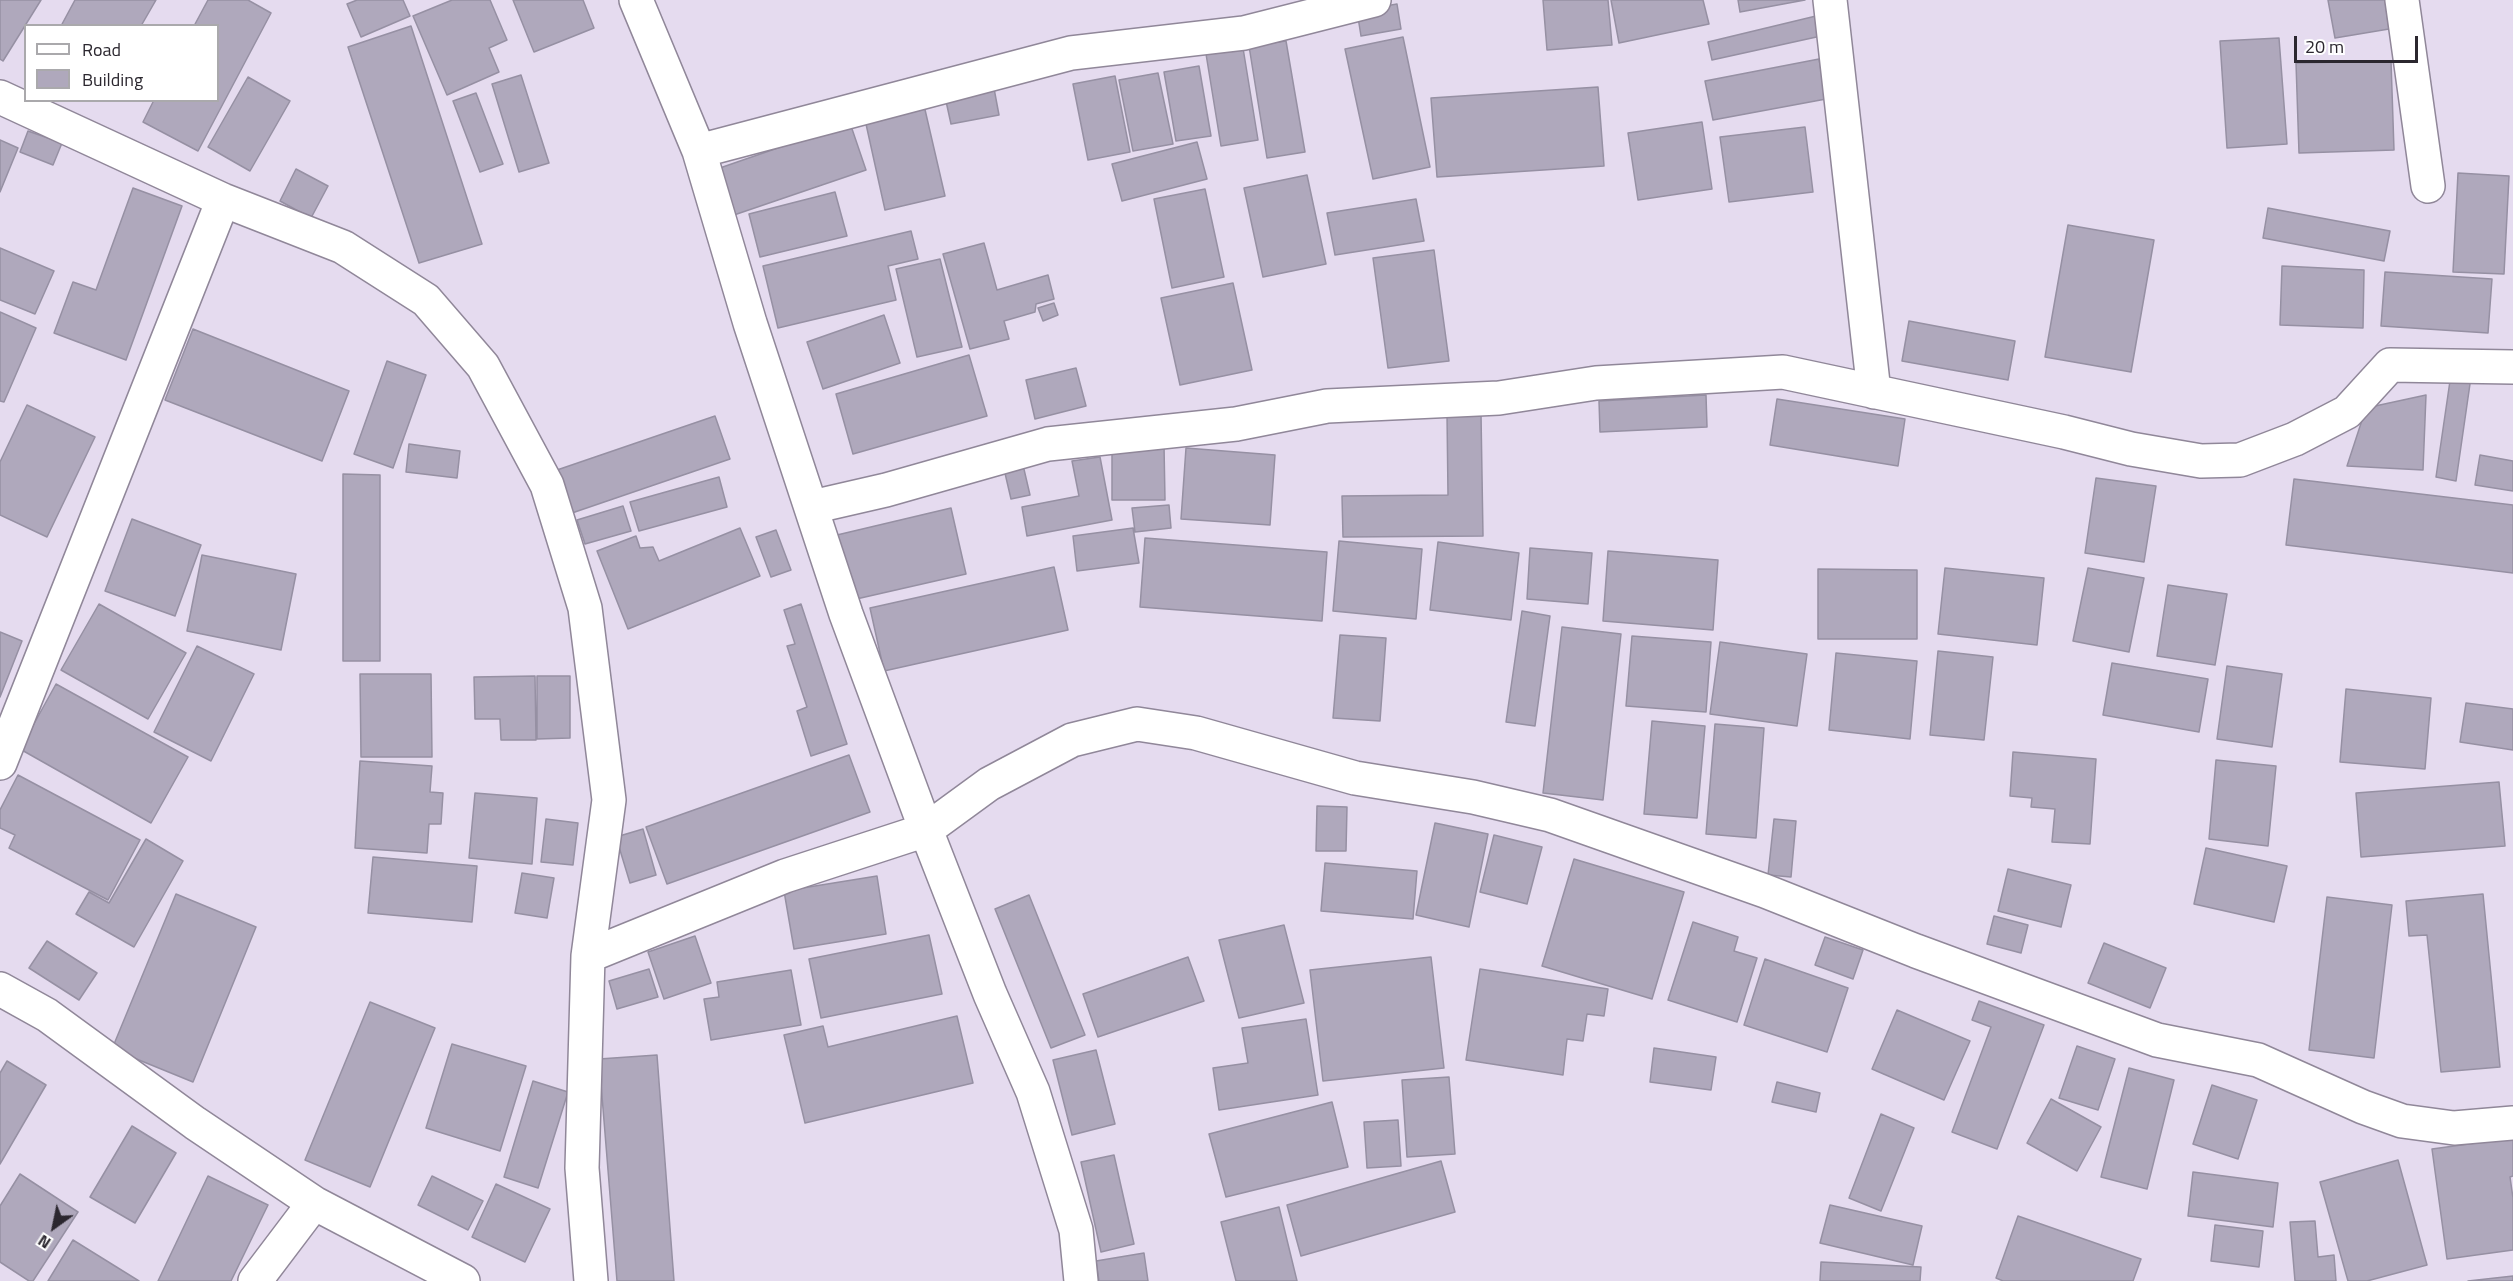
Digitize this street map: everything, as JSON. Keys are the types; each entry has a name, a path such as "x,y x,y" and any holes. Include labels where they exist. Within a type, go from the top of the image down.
{"street":[{"path":"636,0 699,152 750,323 846,614 990,994 1033,1092 1076,1230 1081,1281"},
{"path":"699,152 1071,53 1244,33 1374,0"},
{"path":"1830,0 1874,392"},
{"path":"2402,0 2428,186"},
{"path":"0,96 223,200 343,247 426,300 483,366 547,485 585,609 609,800 588,956 582,1168 591,1281"},
{"path":"0,763 223,200"},
{"path":"812,507 886,490 1048,444 1236,424 1327,406 1499,398 1596,383 1782,372 2064,432 2131,449 2201,462 2240,460 2295,440 2347,412 2390,365 2513,367"},
{"path":"588,956 785,876 926,830 988,784 1072,740 1137,724 1196,733 1355,778 1473,797 1550,815 1765,891 1916,951 2157,1040 2258,1060 2363,1107 2402,1121 2454,1128 2513,1123"},
{"path":"0,989 47,1015 195,1123 315,1203 464,1281"},
{"path":"255,1281 315,1203"}],"building":[{"path":"0,0 41,0 3,61 0,59"},
{"path":"75,0 156,0 142,24 62,24"},
{"path":"208,0 248,0 271,13 198,151 143,122 153,102 219,102 219,24 195,24"},
{"path":"357,0 403,0 410,16 361,37 347,4"},
{"path":"452,0 490,0 507,40 489,48 499,72 447,95 413,16"},
{"path":"513,0 583,0 594,28 534,52"},
{"path":"1543,0 1608,0 1612,45 1547,50"},
{"path":"1611,0 1703,0 1709,24 1619,43"},
{"path":"1738,0 1805,0 1740,12"},
{"path":"2328,0 2385,0 2389,29 2335,38"},
{"path":"1397,4 1401,29 1361,36 1357,11"},
{"path":"1816,16 1821,36 1712,60 1708,42"},
{"path":"411,26 482,244 419,263 348,47"},
{"path":"1403,37 1430,167 1373,179 1345,49"},
{"path":"2279,38 2287,144 2227,148 2220,41"},
{"path":"1286,41 1305,152 1267,158 1249,46"},
{"path":"1243,48 1258,140 1221,146 1206,54"},
{"path":"1819,59 1826,99 1713,120 1705,81"},
{"path":"2391,61 2394,150 2299,153 2296,63"},
{"path":"1199,66 1211,136 1176,141 1164,72"},
{"path":"1158,73 1173,144 1133,151 1119,80"},
{"path":"521,75 549,163 519,172 492,84"},
{"path":"1115,76 1130,152 1088,160 1073,84"},
{"path":"248,77 290,101 250,171 208,147"},
{"path":"993,83 999,115 951,124 944,92"},
{"path":"1598,87 1604,166 1437,177 1431,98"},
{"path":"476,93 503,164 480,172 453,101"},
{"path":"923,101 945,196 885,210 864,115"},
{"path":"1702,122 1712,189 1638,200 1628,133"},
{"path":"850,123 866,170 734,215 717,169"},
{"path":"1805,127 1813,192 1729,202 1720,137"},
{"path":"28,131 62,143 53,165 20,152"},
{"path":"0,140 18,148 0,192"},
{"path":"1197,142 1207,179 1122,201 1112,164"},
{"path":"296,169 328,186 311,218 280,201"},
{"path":"2458,173 2509,176 2504,274 2453,272"},
{"path":"1307,175 1326,264 1263,277 1244,188"},
{"path":"133,188 182,206 126,360 54,333 73,282 96,290"},
{"path":"1205,189 1224,277 1172,288 1154,199"},
{"path":"835,192 847,236 760,257 749,214"},
{"path":"1416,199 1424,241 1335,255 1327,213"},
{"path":"2268,208 2390,231 2384,261 2263,238"},
{"path":"2068,225 2154,240 2131,372 2045,357"},
{"path":"911,231 918,259 888,266 896,300 778,328 763,266"},
{"path":"984,243 997,290 1048,275 1054,299 1036,304 1035,312 1004,321 1009,339 970,349 943,254"},
{"path":"0,248 54,271 35,314 0,300"},
{"path":"1434,250 1449,361 1388,368 1373,258"},
{"path":"940,259 962,347 917,357 896,269"},
{"path":"2282,266 2364,270 2363,328 2280,325"},
{"path":"2385,272 2492,279 2488,333 2381,326"},
{"path":"1233,283 1252,370 1180,385 1161,298"},
{"path":"1054,303 1058,315 1043,321 1038,308"},
{"path":"0,312 36,328 4,402 0,401"},
{"path":"884,315 900,363 823,389 807,342"},
{"path":"1909,321 2015,341 2008,380 1902,361"},
{"path":"193,329 349,391 322,461 165,400"},
{"path":"969,355 987,416 853,454 836,394"},
{"path":"387,361 426,375 393,468 354,454"},
{"path":"1076,368 1086,406 1035,419 1026,380"},
{"path":"2451,374 2471,377 2456,481 2436,477"},
{"path":"1706,395 1707,427 1600,432 1599,401"},
{"path":"2426,395 2423,470 2347,466 2366,408"},
{"path":"1777,399 1905,419 1898,466 1770,445"},
{"path":"27,405 95,437 47,537 0,515 0,462"},
{"path":"1447,414 1481,414 1483,536 1343,537 1342,496 1448,495"},
{"path":"715,416 730,459 572,513 557,470"},
{"path":"409,444 460,451 457,478 406,472"},
{"path":"1112,445 1164,445 1165,500 1112,500"},
{"path":"1186,448 1275,455 1270,525 1181,519"},
{"path":"2480,455 2513,461 2513,491 2475,485"},
{"path":"1100,457 1112,520 1027,536 1022,507 1079,496 1072,461"},
{"path":"1023,465 1030,495 1011,499 1004,469"},
{"path":"343,474 380,475 380,661 343,661"},
{"path":"719,477 727,507 639,531 630,502"},
{"path":"2096,478 2156,486 2144,562 2085,553"},
{"path":"2294,479 2513,505 2513,573 2286,545"},
{"path":"1169,505 1171,528 1135,532 1132,508"},
{"path":"623,506 631,531 585,544 577,520"},
{"path":"951,508 966,574 852,600 837,535"},
{"path":"132,519 201,545 175,616 105,591"},
{"path":"740,528 760,576 628,629 597,551 636,536 640,548 653,547 659,561"},
{"path":"1133,528 1139,563 1077,571 1073,536"},
{"path":"776,530 791,570 771,577 756,537"},
{"path":"1145,538 1327,552 1322,621 1140,607"},
{"path":"1339,541 1422,549 1416,619 1333,611"},
{"path":"1438,542 1519,553 1511,620 1430,610"},
{"path":"1530,548 1592,553 1588,604 1527,599"},
{"path":"1608,551 1718,560 1713,630 1603,621"},
{"path":"202,555 296,574 281,650 187,631"},
{"path":"1054,567 1068,630 884,671 870,608"},
{"path":"1945,568 2044,578 2037,645 1938,634"},
{"path":"2088,568 2144,578 2129,652 2073,641"},
{"path":"1818,569 1917,570 1917,639 1818,639"},
{"path":"2168,585 2227,594 2215,665 2157,656"},
{"path":"99,604 186,653 148,719 61,670"},
{"path":"801,604 847,744 811,756 797,711 807,707 787,646 795,644 784,610"},
{"path":"1522,611 1550,616 1535,726 1506,722"},
{"path":"1562,627 1621,634 1603,800 1543,793"},
{"path":"0,632 22,641 0,697"},
{"path":"1340,635 1386,638 1380,721 1333,718"},
{"path":"1632,636 1711,642 1706,712 1626,706"},
{"path":"1720,642 1807,654 1797,726 1710,714"},
{"path":"197,646 254,674 211,761 154,732"},
{"path":"1938,651 1993,657 1984,740 1930,735"},
{"path":"1836,653 1917,661 1910,739 1829,730"},
{"path":"2112,663 2208,679 2199,732 2103,715"},
{"path":"2227,666 2282,674 2272,747 2217,739"},
{"path":"360,674 431,674 432,757 361,757"},
{"path":"535,676 536,740 501,740 500,719 475,719 474,677"},
{"path":"537,676 570,676 570,738 537,739"},
{"path":"56,684 188,757 151,823 20,749"},
{"path":"2346,689 2431,698 2425,769 2340,762"},
{"path":"2466,703 2513,709 2513,750 2460,742"},
{"path":"1652,721 1705,726 1697,818 1644,814"},
{"path":"1715,724 1764,728 1756,838 1706,834"},
{"path":"2013,752 2096,759 2090,844 2052,842 2055,809 2031,807 2032,798 2010,796"},
{"path":"849,755 870,812 667,884 646,827"},
{"path":"2216,760 2276,766 2268,846 2209,839"},
{"path":"360,761 432,766 430,792 443,793 441,824 429,824 427,853 355,848"},
{"path":"18,775 140,840 108,900 9,848 15,835 0,828 0,810"},
{"path":"2499,782 2505,846 2361,857 2356,793"},
{"path":"475,793 537,798 532,864 469,858"},
{"path":"1317,806 1347,807 1346,851 1316,851"},
{"path":"546,819 578,823 573,865 541,862"},
{"path":"1774,819 1796,821 1791,877 1768,875"},
{"path":"1435,823 1488,834 1469,927 1416,915"},
{"path":"643,829 656,875 630,883 616,837"},
{"path":"1494,835 1542,847 1527,904 1480,892"},
{"path":"146,839 183,861 134,947 76,914 89,892 109,903"},
{"path":"2206,848 2287,866 2274,922 2194,904"},
{"path":"373,857 477,866 472,922 368,913"},
{"path":"1574,859 1684,892 1652,999 1542,966"},
{"path":"1325,863 1417,871 1413,919 1321,911"},
{"path":"2008,869 2071,885 2061,927 1998,911"},
{"path":"522,873 554,878 547,918 515,913"},
{"path":"877,876 886,934 794,949 784,891"},
{"path":"176,894 256,927 193,1082 112,1049"},
{"path":"2483,894 2500,1067 2441,1072 2427,935 2409,936 2406,901"},
{"path":"1029,895 1085,1035 1051,1048 995,909"},
{"path":"2327,897 2392,905 2374,1058 2309,1050"},
{"path":"1994,916 2028,925 2021,953 1987,944"},
{"path":"1693,922 1738,937 1734,951 1757,958 1737,1022 1668,1000"},
{"path":"1284,925 1304,1003 1239,1018 1219,940"},
{"path":"929,935 942,994 821,1018 809,959"},
{"path":"695,936 711,983 664,999 648,952"},
{"path":"1825,937 1863,950 1853,979 1815,965"},
{"path":"47,941 97,973 79,1000 29,968"},
{"path":"2104,943 2166,968 2150,1008 2088,983"},
{"path":"1188,957 1204,1001 1098,1037 1083,994"},
{"path":"1431,957 1444,1068 1323,1081 1310,970"},
{"path":"1765,959 1848,988 1827,1052 1744,1025"},
{"path":"649,969 658,997 617,1009 609,981"},
{"path":"1480,969 1608,989 1604,1016 1587,1014 1583,1041 1567,1039 1563,1075 1466,1060"},
{"path":"791,970 801,1025 711,1040 704,999 719,997 717,982"},
{"path":"1979,1001 2044,1025 1997,1149 1952,1132 1991,1027 1972,1020"},
{"path":"370,1002 435,1028 370,1187 305,1160"},
{"path":"1897,1010 1970,1041 1944,1100 1872,1069"},
{"path":"957,1016 973,1083 805,1123 784,1035 823,1026 828,1047"},
{"path":"1306,1019 1318,1095 1219,1110 1213,1068 1248,1063 1242,1028"},
{"path":"452,1044 526,1066 500,1151 426,1128"},
{"path":"2077,1046 2115,1059 2098,1110 2059,1098"},
{"path":"1654,1048 1716,1057 1711,1090 1650,1082"},
{"path":"1096,1050 1115,1124 1072,1135 1053,1060"},
{"path":"657,1055 674,1281 617,1281 599,1059"},
{"path":"7,1061 46,1085 0,1164 0,1073"},
{"path":"2129,1068 2174,1080 2147,1189 2101,1177"},
{"path":"1449,1077 1455,1154 1407,1157 1402,1080"},
{"path":"533,1081 568,1092 538,1188 504,1177"},
{"path":"1777,1082 1820,1093 1816,1112 1772,1102"},
{"path":"2212,1085 2257,1100 2238,1159 2193,1144"},
{"path":"2051,1099 2101,1127 2077,1171 2027,1143"},
{"path":"1332,1102 1348,1167 1226,1197 1209,1134"},
{"path":"1881,1114 1914,1128 1881,1211 1849,1198"},
{"path":"1398,1120 1401,1166 1367,1168 1364,1122"},
{"path":"132,1126 176,1153 135,1223 90,1197"},
{"path":"2513,1138 2513,1176 2510,1177 2513,1198 2513,1250 2447,1259 2432,1149"},
{"path":"1114,1155 1134,1244 1101,1252 1081,1162"},
{"path":"2398,1160 2427,1265 2367,1281 2348,1281 2320,1182"},
{"path":"1441,1161 1455,1212 1301,1256 1287,1205"},
{"path":"2193,1172 2278,1183 2273,1227 2188,1216"},
{"path":"20,1174 78,1212 33,1281 29,1281 0,1262 0,1206"},
{"path":"208,1176 268,1205 231,1281 158,1281"},
{"path":"432,1176 483,1201 468,1230 418,1205"},
{"path":"496,1184 550,1209 525,1262 472,1237"},
{"path":"1830,1205 1922,1226 1913,1265 1820,1243"},
{"path":"1279,1207 1297,1281 1236,1281 1221,1222"},
{"path":"2018,1216 2141,1259 2133,1281 2003,1281 1996,1278"},
{"path":"2315,1221 2318,1257 2334,1255 2336,1281 2295,1281 2290,1222"},
{"path":"2215,1225 2263,1231 2259,1267 2211,1261"},
{"path":"73,1240 139,1281 48,1281"},
{"path":"1144,1253 1148,1281 1099,1281 1096,1261"},
{"path":"1821,1262 1921,1267 1920,1281 1820,1281"},
{"path":"2513,1276 2513,1281 2468,1281"}]}
